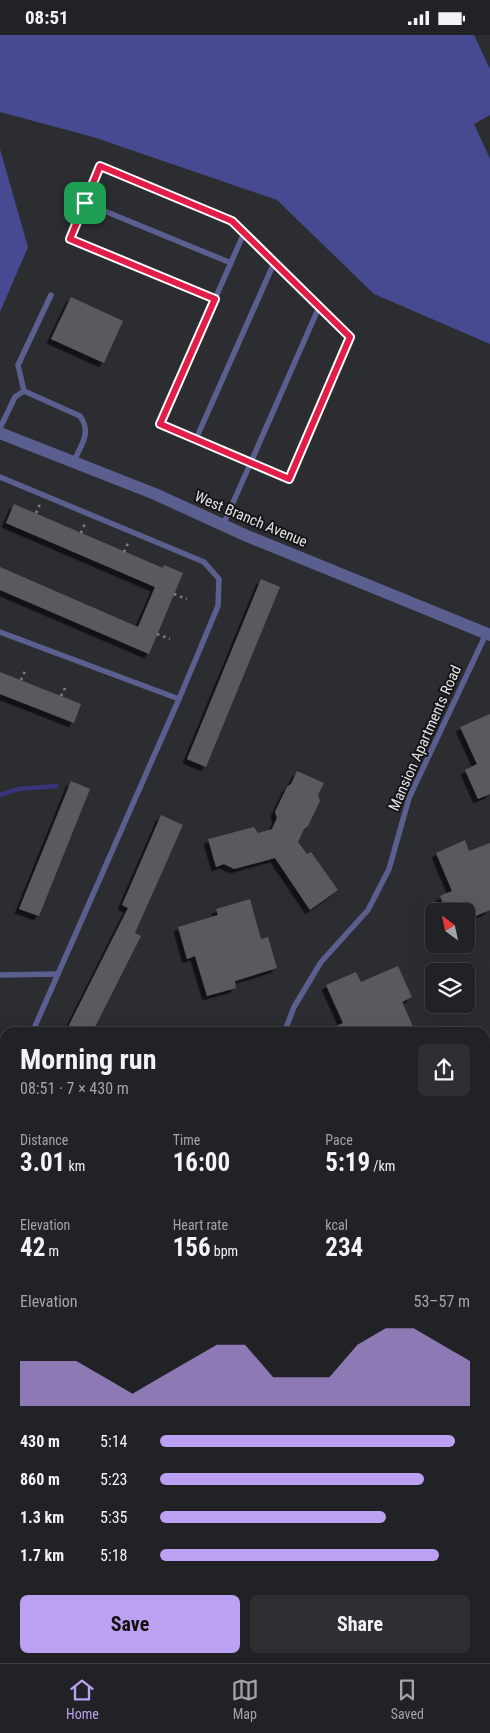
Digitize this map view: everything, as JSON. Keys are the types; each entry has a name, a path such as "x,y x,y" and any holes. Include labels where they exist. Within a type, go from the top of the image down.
{"street":[{"name":"West Branch Avenue","path":"0,433 74,461 223,525 488,634"}],"lane":[{"path":"215,299 70,239 100,166 232,221 350,337 289,479 160,424 231,263 244,233"},
{"path":"85,203 231,263"},
{"path":"196,439 274,263"},
{"path":"24,391 18,365 51,295"},
{"path":"223,525 319,307"},
{"path":"0,428 15,397 24,391"},
{"path":"24,391 80,416 86,424 86,434 74,461"},
{"path":"0,477 204,562 219,579 218,606 35,1027"},
{"path":"0,632 179,699"},
{"name":"Mansion Apartments Road","path":"286,1027 294,1007 321,962 368,910 389,869 409,798 488,634"},
{"path":"0,975 57,974"}],"path":[{"path":"36,513 40,504"},
{"path":"80,533 85,523"},
{"path":"124,551 129,541"},
{"path":"174,594 187,599"},
{"path":"157,634 170,639"},
{"path":"21,680 26,669"},
{"path":"61,696 66,686"}],"shaded area":[{"path":"0,35 474,35 490,69 490,115 474,124 490,159 490,344 374,294 277,200 93,137 0,112"},
{"path":"0,149 28,247 0,312"}],"building":[{"path":"71,297 123,321 104,363 51,339"},
{"path":"14,504 163,568 164,565 183,573 149,654 0,590 0,567 138,627 155,587 6,523"},
{"path":"261,579 280,587 206,767 187,759"},
{"path":"0,672 81,704 74,723 0,694"},
{"path":"490,714 490,794 478,799 465,770 477,764 460,727"},
{"path":"297,771 324,783 318,795 320,801 298,842 307,854 311,852 338,890 310,910 275,858 234,869 224,864 216,867 208,839 254,827 258,833 272,829 277,818 275,812"},
{"path":"71,781 90,789 39,916 19,909"},
{"path":"161,815 183,825 135,933 141,936 95,1027 68,1027 128,908 122,905"},
{"path":"465,840 469,851 490,843 490,910 475,916 475,903 443,903 440,896 452,891 436,853"},
{"path":"250,899 261,939 268,937 277,968 235,981 236,988 207,996 195,956 187,959 178,927 218,915 216,909"},
{"path":"398,966 412,997 402,1002 413,1027 334,1027 343,1023 326,985 356,972 361,982"}],"waterway":[{"path":"0,795 18,789 56,786"}],"route":[{"path":"100,166 232,221 350,337 289,479 160,424 215,299 70,239 85,203 100,166"}]}
